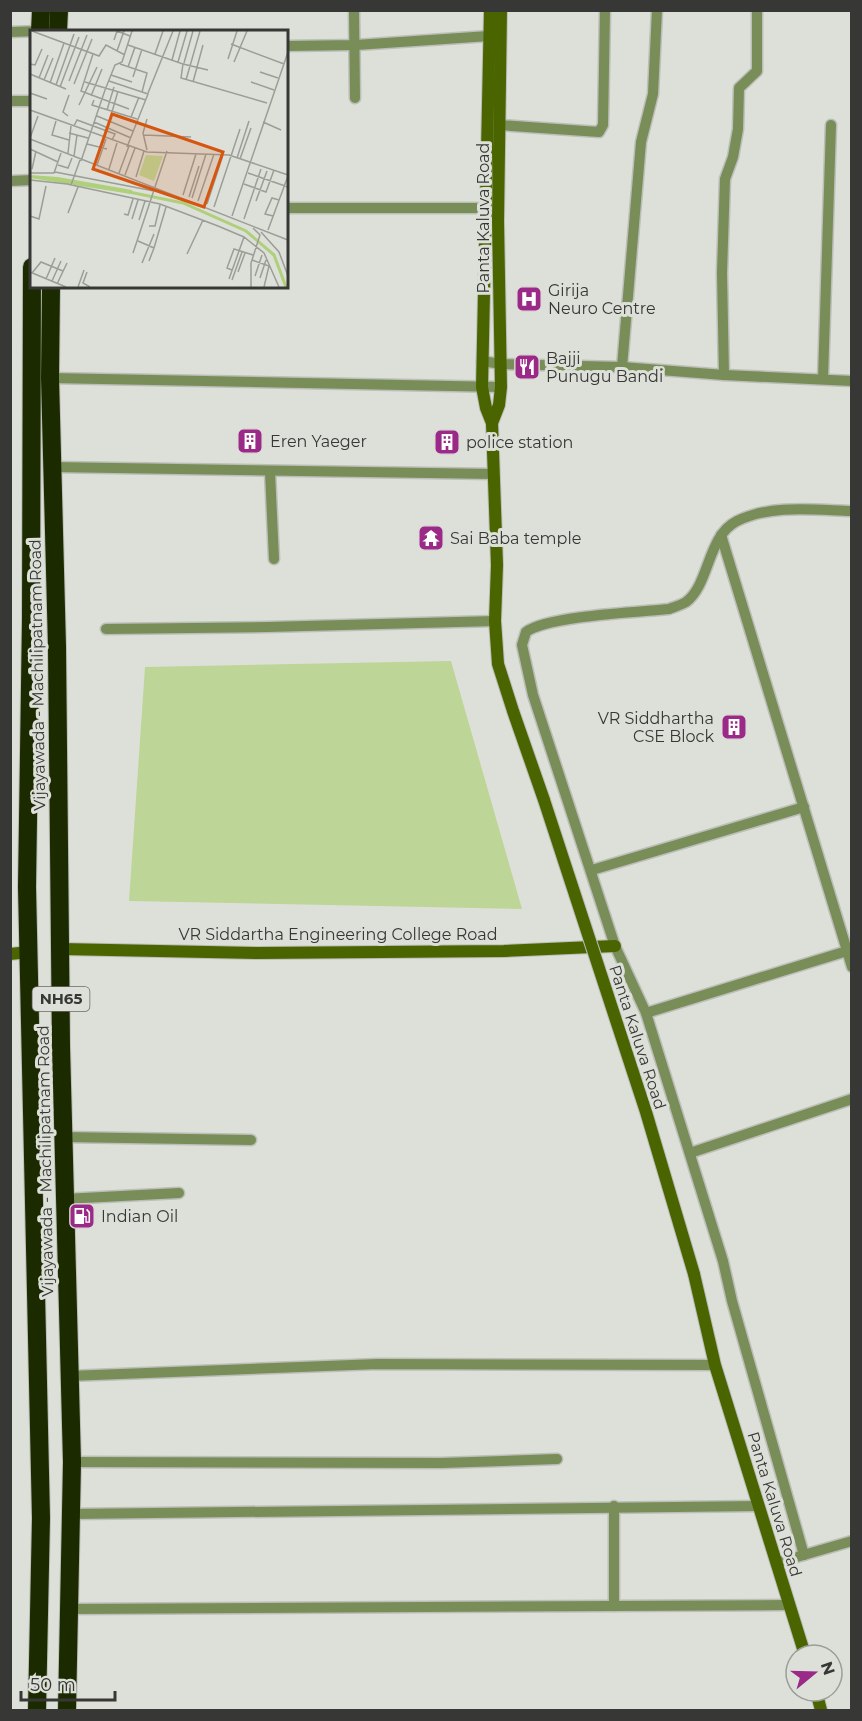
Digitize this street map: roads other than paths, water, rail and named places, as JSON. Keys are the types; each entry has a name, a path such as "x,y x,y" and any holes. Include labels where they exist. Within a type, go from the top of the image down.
{"highway":[{"path":"41,10 52,30"},
{"path":"53,30 59,10"},
{"name":"Vijayawada - Machilipatnam Road","path":"32,288 32,619 27,887 20,953 41,1518 37,1710"},
{"name":"Vijayawada - Machilipatnam Road","path":"51,288 50,378 64,1199 72,1462 67,1710"}],"street":[{"path":"354,10 355,98"},
{"name":"Panta Kaluva Road","path":"490,10 482,387 492,423 497,565 495,621 498,664 646,1112 694,1274 715,1365 801,1643"},
{"name":"Panta Kaluva Road","path":"492,423 499,405 501,387 498,221 501,10"},
{"path":"499,125 599,132 603,125 605,10"},
{"path":"621,367 641,142 653,94 657,10"},
{"path":"724,375 722,273 725,179 733,157 738,129 739,88 757,71 756,10"},
{"path":"10,32 30,32"},
{"path":"288,46 356,45 489,36"},
{"path":"10,101 30,101"},
{"path":"823,379 831,125"},
{"path":"10,181 30,180"},
{"path":"288,208 485,208"},
{"path":"482,361 501,364 621,367 852,381"},
{"path":"50,378 501,387"},
{"path":"52,467 493,474"},
{"path":"270,472 274,559"},
{"path":"804,1555 732,1301 723,1261 690,1153 646,1013 615,946 533,695 524,660 523,638 526,632 537,626 568,620 669,609 684,603 697,589 721,535 734,522 751,515 776,510 852,511"},
{"path":"721,535 852,967"},
{"path":"106,629 495,621"},
{"path":"592,870 804,807"},
{"name":"VR Siddartha Engineering College Road","path":"61,949 270,952 504,951 615,946"},
{"path":"646,1013 847,951"},
{"path":"690,1153 852,1099"},
{"path":"63,1137 251,1140"},
{"path":"64,1199 179,1193"},
{"path":"69,1376 378,1364 715,1365"},
{"path":"72,1462 442,1463 557,1459"},
{"path":"614,1506 614,1606"},
{"path":"72,1514 759,1506"},
{"path":"776,1563 852,1541"},
{"path":"70,1609 788,1605"}],"place":[{"name":"Girija Neuro Centre","path":"529,299"},
{"name":"Bajji Punugu Bandi","path":"527,367"},
{"name":"Eren Yaeger","path":"250,441"},
{"name":"police station","path":"447,442"},
{"name":"Sai Baba temple","path":"431,538"},
{"name":"VR Siddhartha CSE Block","path":"734,727"},
{"name":"Indian Oil","path":"82,1216"}]}
